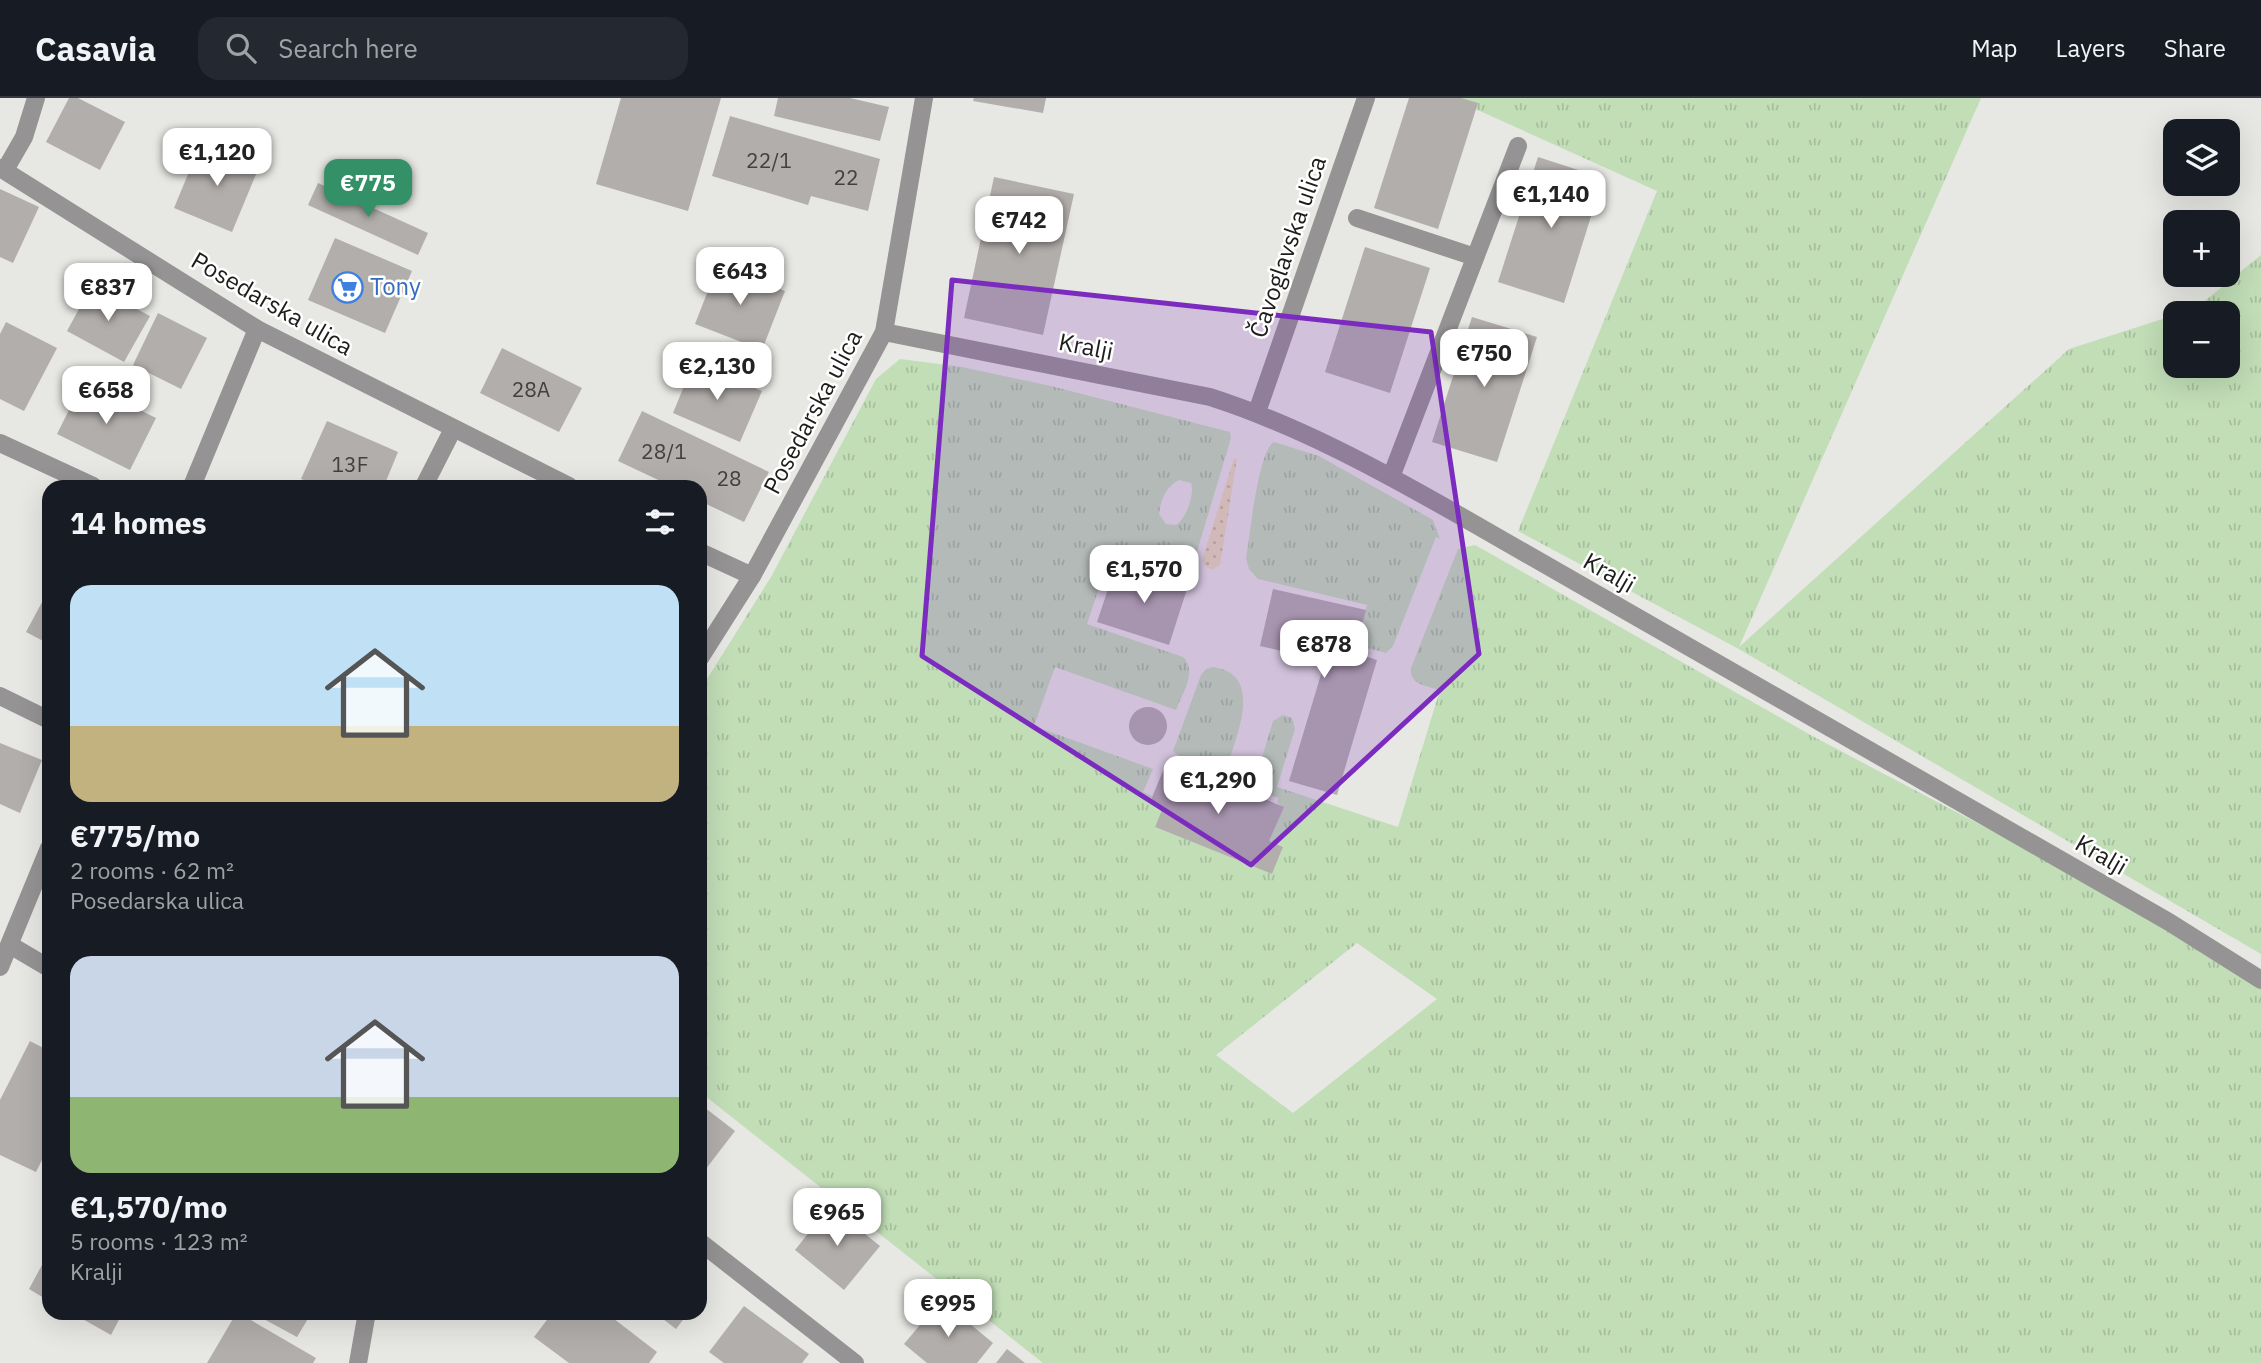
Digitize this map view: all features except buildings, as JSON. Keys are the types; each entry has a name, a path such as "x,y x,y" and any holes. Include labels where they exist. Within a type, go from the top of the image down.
{"street":[{"path":"3,169 24,137 36,98"},
{"name":"Posedarska ulica","path":"707,646 752,576 884,332 924,98"},
{"name":"Čavoglavska ulica","path":"1257,412 1366,98"},
{"path":"1391,477 1518,146"},
{"name":"Posedarska ulica","path":"3,169 257,329 557,480"},
{"path":"1357,218 1475,257"},
{"path":"194,480 257,329"},
{"name":"Kralji","path":"884,332 1210,397 1257,412 1391,477 2169,922 2261,980"},
{"path":"427,480 453,429"},
{"path":"0,443 80,480"},
{"path":"707,555 752,576"},
{"path":"0,696 42,717"},
{"path":"0,967 42,865"},
{"path":"10,945 42,964"},
{"path":"707,1247 855,1363"},
{"path":"358,1363 366,1320"}],"highlighted area":[{"path":"952,280 1431,332 1479,654 1251,865 922,656"}],"green space":[{"path":"1451,98 1981,98 1739,647 2069,349 2163,319 2163,378 2240,378 2240,301 2205,301 2222,287 2240,287 2240,272 2261,255 2261,954 1737,648 1518,531 1657,191"},
{"path":"900,359 962,367 1051,386 1230,432 1231,438 1192,568 1178,573 1112,550 1087,624 1183,657 1189,669 1189,676 1176,710 1055,667 1034,726 1153,769 1143,792 1152,796 1151,802 1163,807 1155,827 1272,874 1283,847 1269,841 1283,807 1277,803 1278,798 1253,788 1273,721 1283,715 1292,718 1295,729 1277,787 1398,827 1440,690 1416,681 1411,674 1411,668 1458,549 1475,545 1816,738 2261,973 2261,1363 1043,1363 707,1098 707,679 771,577 876,379","holes":["1179,480 1191,483 1191,500 1180,522 1176,525 1166,524 1159,514 1167,490","1357,943 1437,999 1293,1113 1216,1055"]},
{"path":"1274,442 1319,456 1433,520 1440,539 1436,537 1393,646 1386,653 1357,645 1367,605 1258,579 1249,569 1246,558 1259,477 1268,448"},
{"path":"1213,667 1229,672 1239,682 1243,694 1240,726 1226,770 1215,775 1187,763 1173,751 1201,675 1206,669"}],"sand":[{"path":"1234,458 1237,459 1220,565 1212,570 1204,565 1202,560"}],"place":[{"name":"Tony","path":"347,287"}]}
